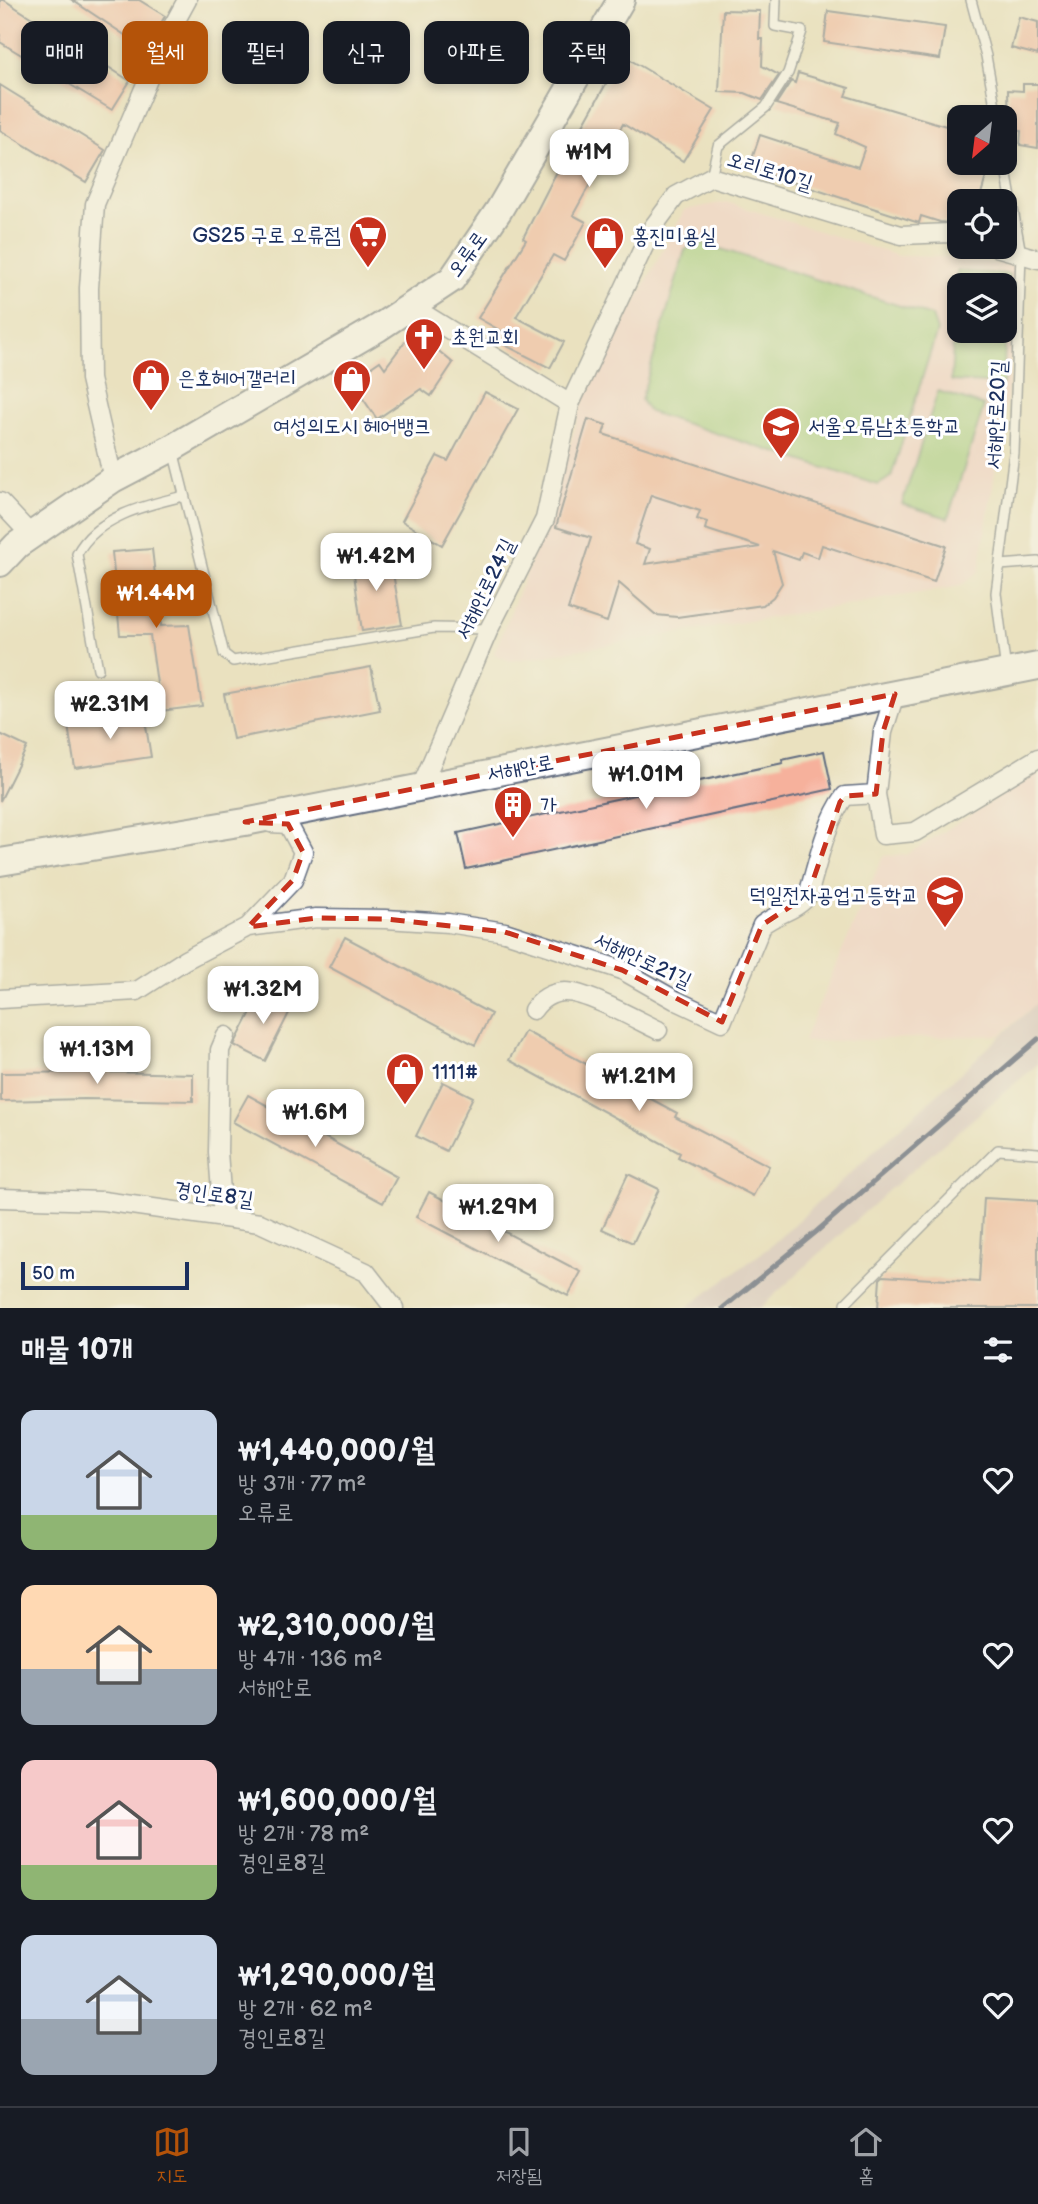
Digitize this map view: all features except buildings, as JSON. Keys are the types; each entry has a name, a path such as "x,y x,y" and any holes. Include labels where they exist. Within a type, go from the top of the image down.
{"main road":[{"name":"오류로","path":"0,563 17,545 113,479 172,448 378,328 452,279 499,209 621,0"},
{"name":"서해안로","path":"0,862 245,822 1038,666"}],"street":[{"path":"113,479 90,379 89,288 95,204 163,44 187,0"},
{"name":"오리로10길","path":"711,177 901,235 947,233"},
{"name":"서해안로24길","path":"421,787 489,629 545,519 570,404 653,228 676,196 711,177"},
{"path":"411,306 570,404"},
{"path":"0,502 32,536"},
{"path":"895,694 883,732 876,794 883,835 915,832 1038,758"},
{"name":"서해안로21길","path":"248,927 316,918 386,919 448,923 505,932 622,970 675,1000 722,1022 762,925 773,916 803,902 808,895 832,817 840,803 845,796 876,794"},
{"name":"서해안로21길","path":"0,999 58,998 137,991 185,960 248,927 293,880 303,852 288,824 245,822"},
{"path":"533,1010 541,999 565,992 589,998 658,1030"},
{"path":"223,1218 218,1152 220,1050 226,1037"},
{"name":"경인로8길","path":"0,1198 103,1201 260,1223 366,1272 394,1308"}],"lane":[{"name":"오리로10길","path":"711,177 718,146 766,107 788,73 802,31 775,26 776,0"},
{"path":"971,0 986,56 995,105"},
{"name":"서해안로20길","path":"1007,673 996,593 1014,453 1030,257 1008,175"},
{"path":"172,448 224,654 233,661 434,628 489,629"},
{"path":"98,669 77,554 93,535 117,519 141,507 184,496"},
{"path":"1000,565 1038,562"},
{"path":"846,1308 846,1303 998,1150 1038,1153"}],"highlighted area":[{"path":"895,694 883,732 876,794 845,796 840,802 808,895 762,925 722,1022 622,970 505,932 386,919 316,918 248,927 293,880 303,852 288,824 245,822"}],"shaded area":[{"name":"서울오류남초등학교","path":"726,202 899,256 947,257 1015,266 1015,273 947,273 947,343 1011,343 1009,385 979,571 961,586 510,661 494,654 549,516 582,404 684,210"},
{"name":"덕일전자공업고등학교","path":"1038,773 1038,1002 1000,1035 803,1042 883,856 906,855"},
{"path":"1038,1002 1038,1064 889,1190 760,1308 686,1308 767,1249"}],"green space":[{"path":"699,242 932,316 937,331 891,477 878,485 649,412 641,400 685,250"},
{"path":"957,271 992,273 957,273"},
{"path":"953,343 1005,343 1003,384 951,381"},
{"path":"938,391 984,406 948,518 902,504"}],"railway":[{"path":"723,1308 816,1232 1038,1039"}],"place":[{"name":"GS25 구로 오류점","path":"368,269"},
{"name":"홍진미용실","path":"605,270"},
{"name":"초원교회","path":"424,371"},
{"name":"은호헤어갤러리","path":"151,412"},
{"name":"여성의도시 헤어뱅크","path":"352,413"},
{"name":"서울오류남초등학교","path":"781,460"},
{"name":"가","path":"513,839"},
{"name":"덕일전자공업고등학교","path":"945,929"},
{"name":"1111#","path":"405,1106"}]}
